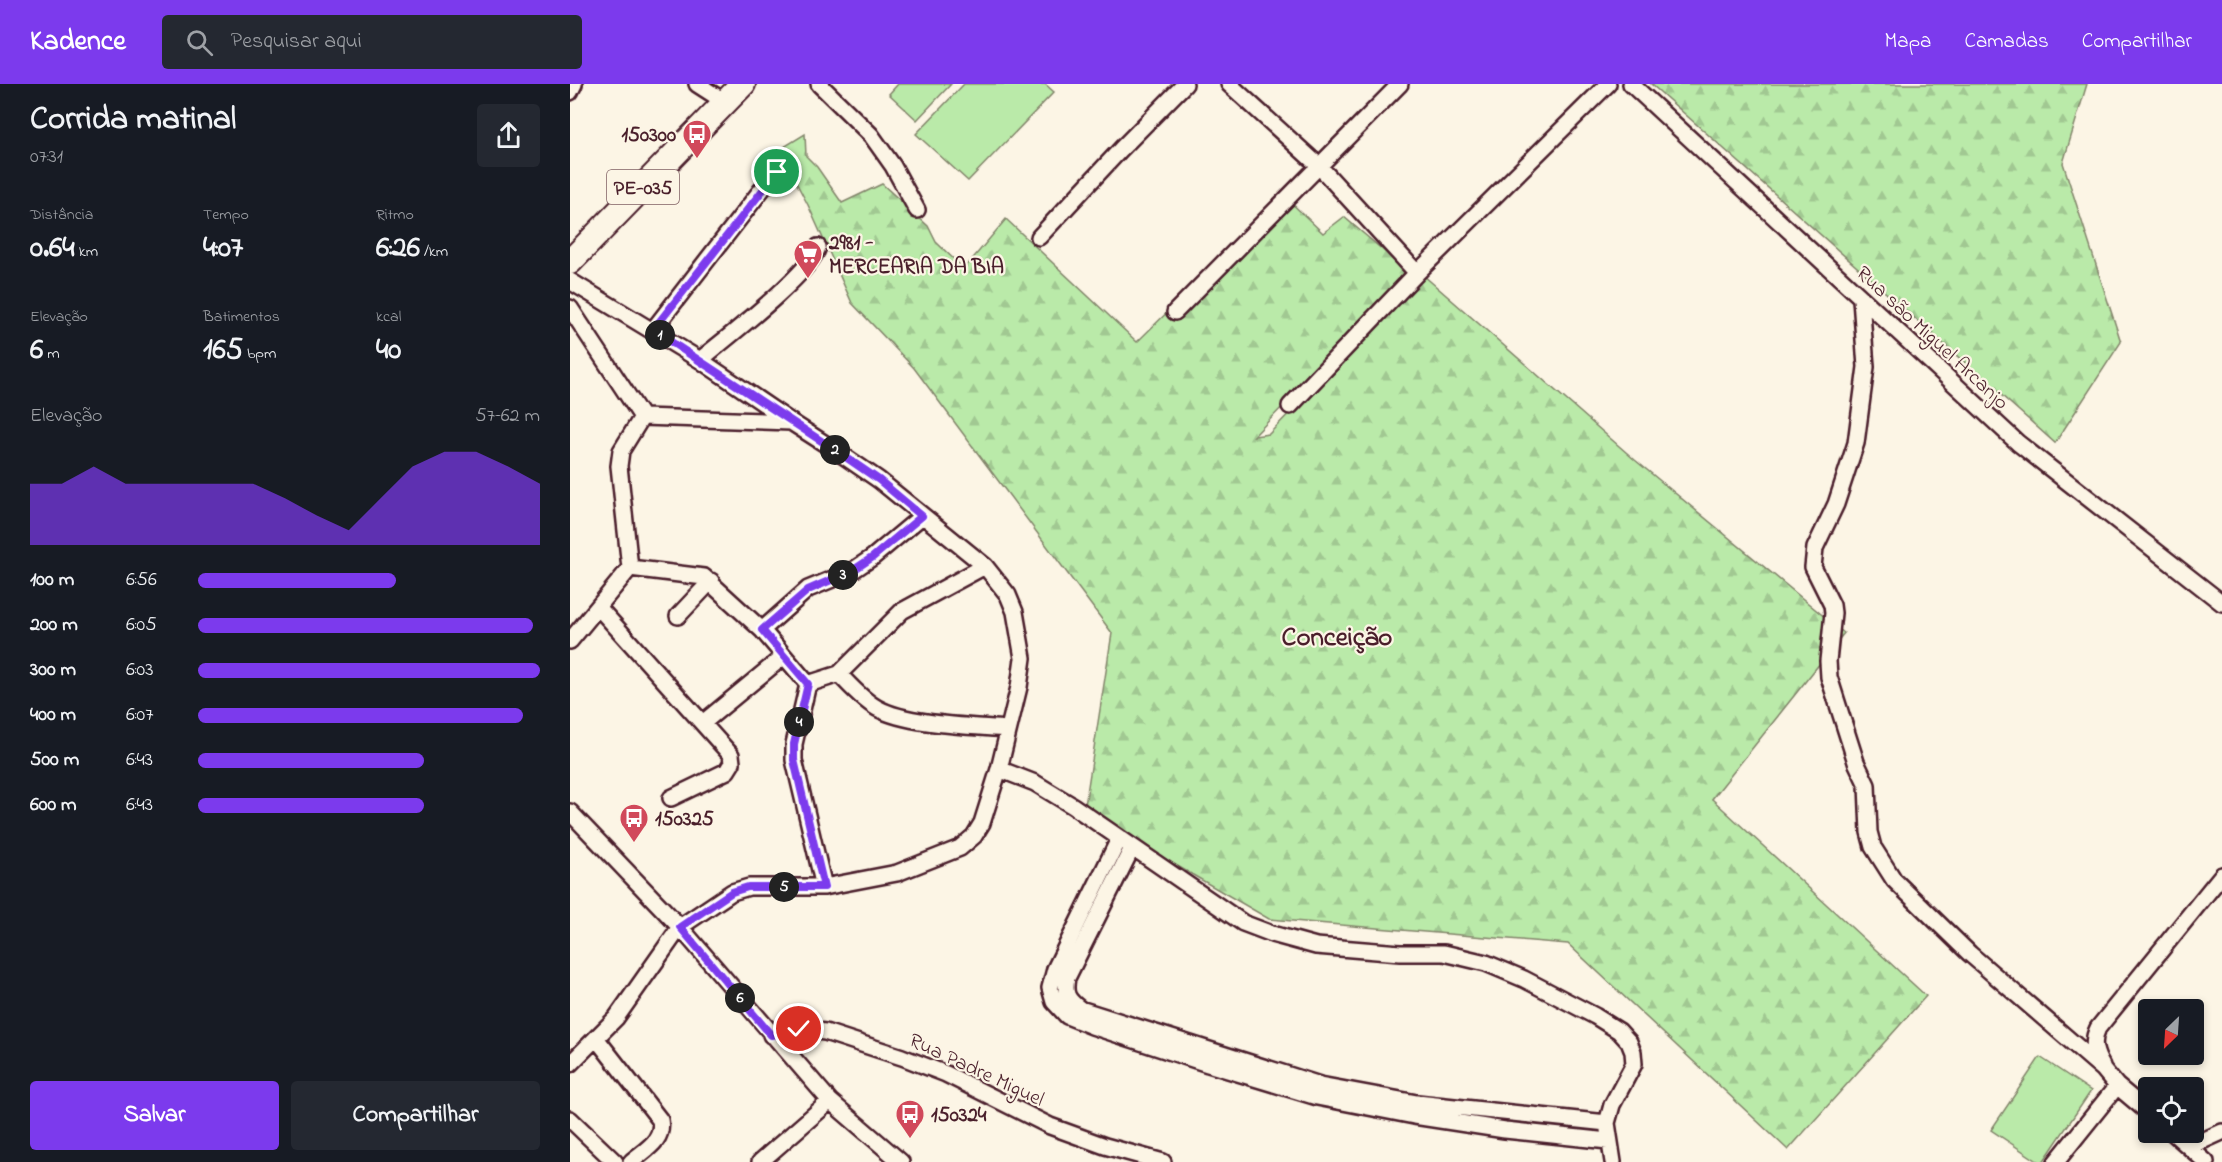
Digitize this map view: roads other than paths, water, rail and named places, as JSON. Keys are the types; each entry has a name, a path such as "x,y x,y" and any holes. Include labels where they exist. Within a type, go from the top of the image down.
{"main road":[{"name":"PE-035","path":"570,262 743,84"}],"street":[{"path":"570,92 574,84"},
{"path":"697,84 725,102"},
{"path":"819,84 871,135 893,166 917,210"},
{"path":"1040,237 1120,149 1185,84"},
{"path":"1229,84 1319,166 1417,273"},
{"path":"1176,312 1400,84"},
{"path":"1290,406 1417,273 1608,84"},
{"name":"Rua são Miguel Arcanjo","path":"1631,84 2018,444 2222,603"},
{"path":"653,330 773,175 777,172 784,175"},
{"path":"700,360 772,300 813,259 818,247"},
{"path":"570,281 700,360 879,480 985,566 1008,595 1017,621 1023,658 1019,687 999,769 982,823 974,836 960,848 897,873 824,887 748,887 732,892 680,927 616,1018 570,1064"},
{"path":"1861,300 1866,367 1856,443 1836,504 1815,548 1812,567 1832,605 1829,677 1856,762 1867,784 1869,832 1873,847 1894,880 1970,954 2103,1069 2117,1086 2138,1104"},
{"path":"570,308 642,417"},
{"path":"642,417 791,422"},
{"path":"570,641 630,568 619,466 621,451 642,417"},
{"path":"762,630 808,590 852,571 873,557 922,516"},
{"path":"808,684 839,674 902,611 985,566"},
{"path":"630,568 704,577 762,630 808,684"},
{"path":"678,616 711,582"},
{"path":"599,608 704,722 731,755 732,763 727,771 671,798"},
{"path":"704,722 784,656"},
{"path":"839,674 874,707 886,712 949,724 1007,729"},
{"path":"808,684 794,744 794,760 824,887"},
{"path":"999,769 1035,783 1242,922 1272,934 1316,946 1400,953 1444,953 1486,963 1524,979 1619,1030 1629,1042 1634,1064 1612,1106 1607,1123 1613,1162"},
{"path":"570,812 680,927 830,1101 901,1162"},
{"path":"1126,843 1067,978 1065,992 1068,1000 1080,1009 1320,1085 1417,1103 1607,1123"},
{"path":"1126,843 1055,969 1050,988 1054,1002 1067,1016 1170,1053 1317,1097 1414,1116 1505,1130 1608,1141"},
{"path":"2103,1069 2093,1046 2098,1028 2222,875"},
{"name":"Rua Padre Miguel","path":"771,1035 808,1029 836,1035 946,1074 1050,1126 1106,1146 1163,1162"},
{"path":"596,1038 660,1120 661,1132 658,1138 631,1162"},
{"path":"2056,1162 2117,1086"},
{"path":"760,1162 830,1101"},
{"path":"570,1119 615,1162"},
{"path":"2189,1147 2222,1132"},
{"path":"2184,1143 2206,1162"}],"place":[{"name":"150300","path":"697,160"},
{"name":"2981 - MERCEARIA DA BIA","path":"808,280"},
{"name":"150325","path":"634,844"},
{"name":"150324","path":"910,1140"}],"district":[{"name":"Conceição","path":"1337,636"}]}
